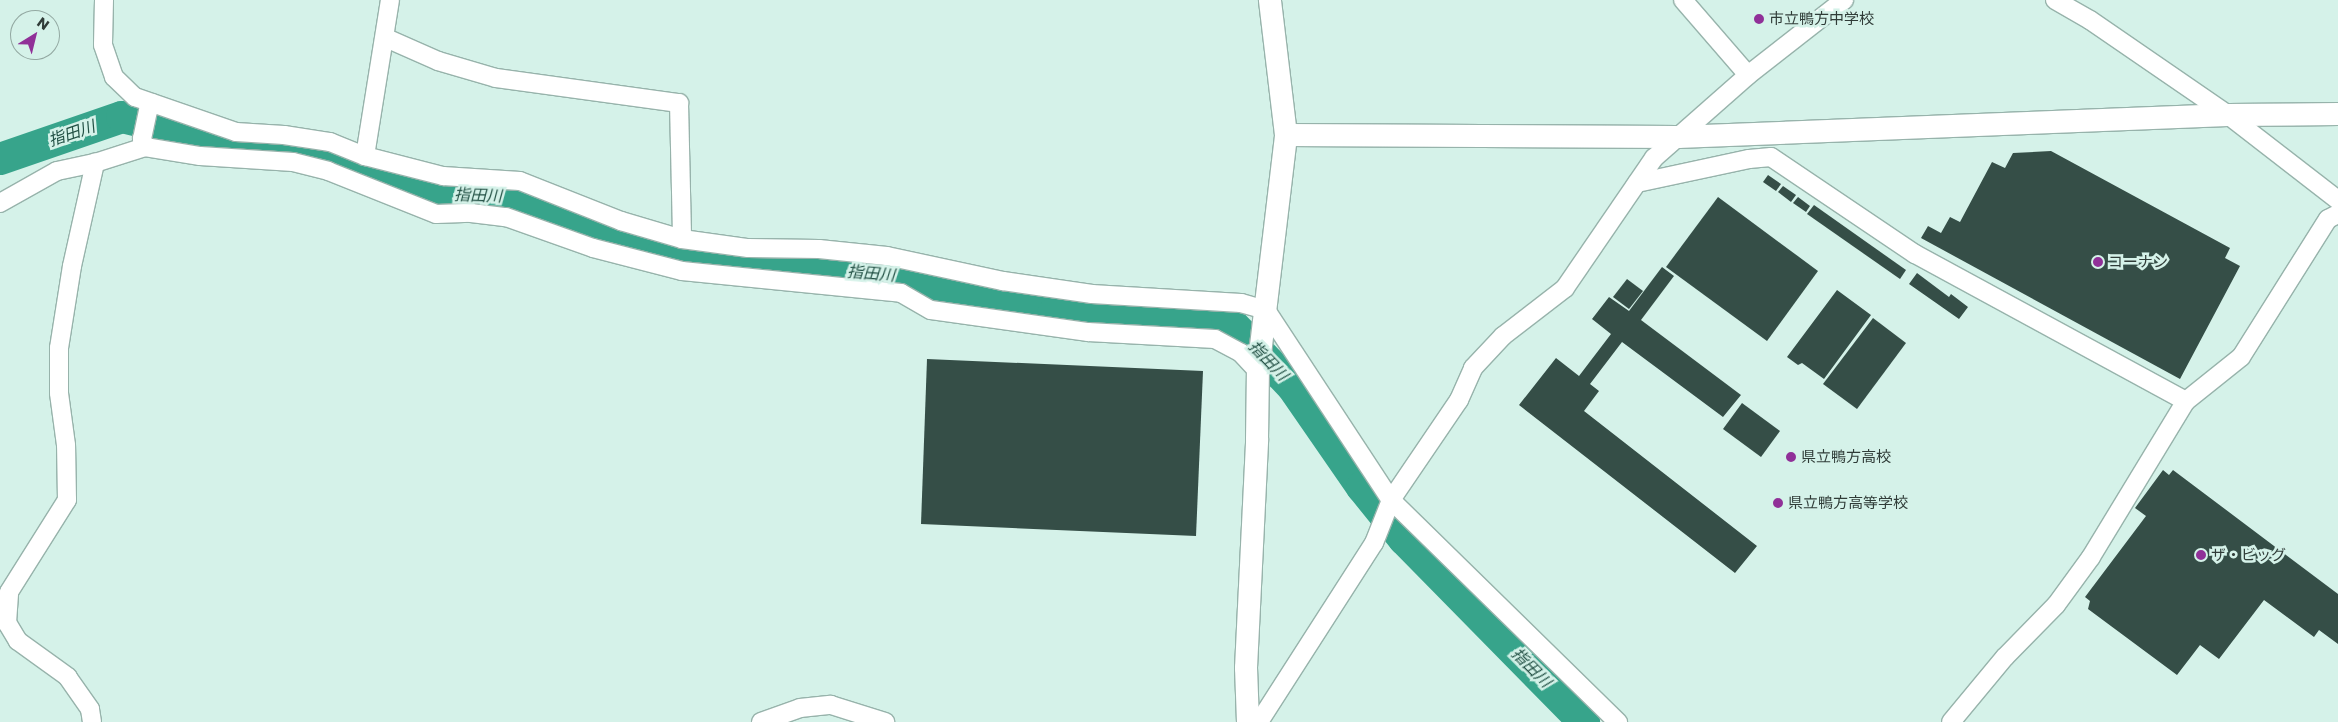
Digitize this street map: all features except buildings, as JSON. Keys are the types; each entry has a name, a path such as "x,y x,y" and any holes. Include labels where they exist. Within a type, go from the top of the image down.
{"street":[{"path":"104,0 103,45 114,77 135,97 150,107 236,132 330,142 365,156 443,176 520,182 621,221 682,239 748,248 819,249 887,256 1003,281 1092,294 1241,302 1266,310 1391,500 1618,722"},
{"path":"365,156 386,38 390,0"},
{"path":"1248,722 1246,668 1257,439 1258,371 1286,135 1270,0"},
{"path":"1683,0 1748,75"},
{"path":"1258,722 1374,544 1391,500 1459,400 1473,368 1504,336 1565,288 1654,158 1748,75 1844,0"},
{"path":"2055,0 2090,20 2228,116 2338,200"},
{"path":"386,38 438,62 496,78 678,103 682,239"},
{"path":"143,143 150,107"},
{"path":"1286,135 1678,136 2228,116 2338,114"},
{"path":"0,203 57,172 95,163 143,143 200,156 293,162 328,171 436,214 471,213 506,217 593,248 682,271 901,293 931,310 1088,332 1215,339 1241,353 1258,371"},
{"path":"1637,182 1749,159 1771,157 1916,254 2186,401"},
{"path":"92,722 90,709 68,677 18,641 7,622 9,592 67,500 66,445 59,393 59,348 72,266 95,163"},
{"path":"1950,722 2005,657 2056,605 2091,557 2186,401 2241,357 2328,219 2338,214"},
{"path":"761,722 800,708 831,705 885,722"}],"waterway":[{"name":"指田川","path":"0,159 122,117 228,143 323,152 439,195 517,197 662,254 754,266 891,275 1053,314 1227,319 1292,386 1362,487 1404,539 1584,722"}],"place":[{"name":"市立鴨方中学校","path":"1759,19"},
{"name":"コーナン","path":"2098,262"},
{"name":"県立鴨方高校","path":"1791,457"},
{"name":"県立鴨方高等学校","path":"1778,503"},
{"name":"ザ・ビッグ","path":"2201,555"}]}
